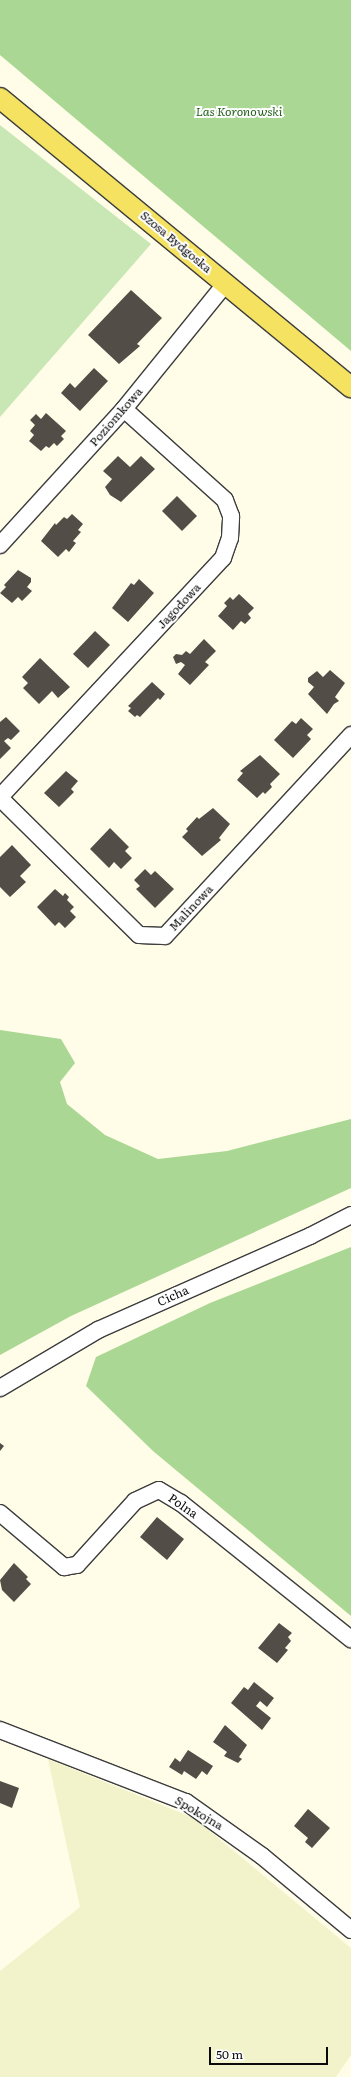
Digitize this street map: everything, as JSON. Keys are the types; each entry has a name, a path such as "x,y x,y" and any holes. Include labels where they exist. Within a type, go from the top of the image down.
{"main road":[{"name":"Szosa Bydgoska","path":"0,98 351,387"}],"street":[{"name":"Poziomkowa","path":"0,545 124,409 226,284"},
{"name":"Jagodowa","path":"0,797 223,558 230,538 232,516 225,500 124,409"},
{"name":"Malinowa","path":"0,797 139,935 165,936 351,735"},
{"name":"Cicha","path":"0,1388 98,1330 310,1236 351,1215"},
{"name":"Polna","path":"0,1513 64,1567 77,1565 134,1502 159,1490 180,1503 351,1639"},
{"name":"Spokojna","path":"0,1730 186,1802 262,1856 351,1930"}],"green space":[{"name":"Las Koronowski","path":"0,0 351,0 351,351 0,55"},
{"path":"0,125 151,244 0,417"},
{"path":"0,1030 61,1039 75,1063 60,1082 67,1104 105,1135 158,1159 227,1151 351,1119 351,1188 71,1316 0,1355"},
{"path":"351,1247 351,1616 153,1451 86,1386 96,1357 210,1303"},
{"path":"48,1759 194,1818 351,1948 351,2055 336,2077 0,2077 0,1971 80,1907"}],"building":[{"path":"131,290 162,318 137,344 140,346 119,364 88,335"},
{"path":"94,368 108,381 80,411 61,393 70,383 75,388"},
{"path":"46,413 66,431 61,436 64,439 57,446 54,443 49,448 46,446 41,451 29,441 34,435 30,431 35,425 30,420 36,414 41,419"},
{"path":"118,456 130,467 141,456 155,469 121,502 110,495 105,487 112,479 103,471"},
{"path":"177,496 197,516 182,531 162,511"},
{"path":"72,514 83,524 78,530 81,532 73,541 76,543 69,552 66,549 58,557 41,541 55,523 56,525 64,517 67,519"},
{"path":"18,570 31,578 31,582 27,587 32,591 22,601 18,597 12,603 0,593 6,587 4,585"},
{"path":"139,579 154,593 128,622 112,608 131,583 134,585"},
{"path":"239,594 254,608 248,614 251,618 245,624 241,621 233,630 218,616 227,606 224,603 230,597 233,600"},
{"path":"95,631 110,645 88,668 73,654"},
{"path":"204,639 216,651 205,662 209,665 190,685 178,674 185,665 181,662 176,664 173,657 176,654 182,655 186,651 190,654"},
{"path":"40,658 70,687 58,698 52,691 39,704 23,688 28,683 22,677"},
{"path":"330,670 345,683 335,697 339,701 334,704 327,714 308,694 314,687 308,682 308,678 317,671 323,677"},
{"path":"152,682 165,694 160,700 158,698 140,717 137,715 135,717 128,711 131,708 128,706"},
{"path":"6,717 20,731 11,740 8,738 4,741 11,748 0,759 0,722"},
{"path":"301,718 313,729 307,735 311,739 293,758 274,740 292,721 296,724"},
{"path":"260,755 280,774 270,784 272,787 265,794 263,792 257,798 237,780 243,773 240,771"},
{"path":"66,771 78,781 71,789 74,792 59,807 44,793"},
{"path":"213,808 230,824 219,838 221,840 202,856 182,837 188,831 186,829 197,817 199,819"},
{"path":"110,828 129,847 125,851 132,858 121,869 114,862 109,868 90,849"},
{"path":"12,845 31,865 20,876 26,882 10,897 0,887 0,857"},
{"path":"145,869 151,875 155,871 174,889 155,908 136,889 140,886 134,880"},
{"path":"55,889 63,896 65,893 69,897 67,900 74,907 70,911 76,917 65,928 59,922 55,926 37,907"},
{"path":"0,1443 4,1446 0,1451"},
{"path":"157,1517 184,1539 167,1560 140,1537"},
{"path":"14,1563 28,1577 26,1579 31,1584 14,1602 2,1590 0,1580"},
{"path":"279,1623 292,1633 288,1637 291,1641 285,1648 288,1650 277,1663 258,1648"},
{"path":"254,1682 274,1698 267,1707 260,1701 256,1706 271,1718 262,1730 231,1703 244,1687 248,1690"},
{"path":"225,1725 247,1745 239,1757 242,1759 238,1763 224,1756 227,1752 213,1742"},
{"path":"188,1750 213,1766 207,1775 202,1771 196,1779 184,1771 182,1775 169,1767 175,1758 180,1762"},
{"path":"0,1781 19,1788 12,1808 0,1803"},
{"path":"308,1809 330,1828 312,1848 305,1842 308,1838 294,1826"}]}
